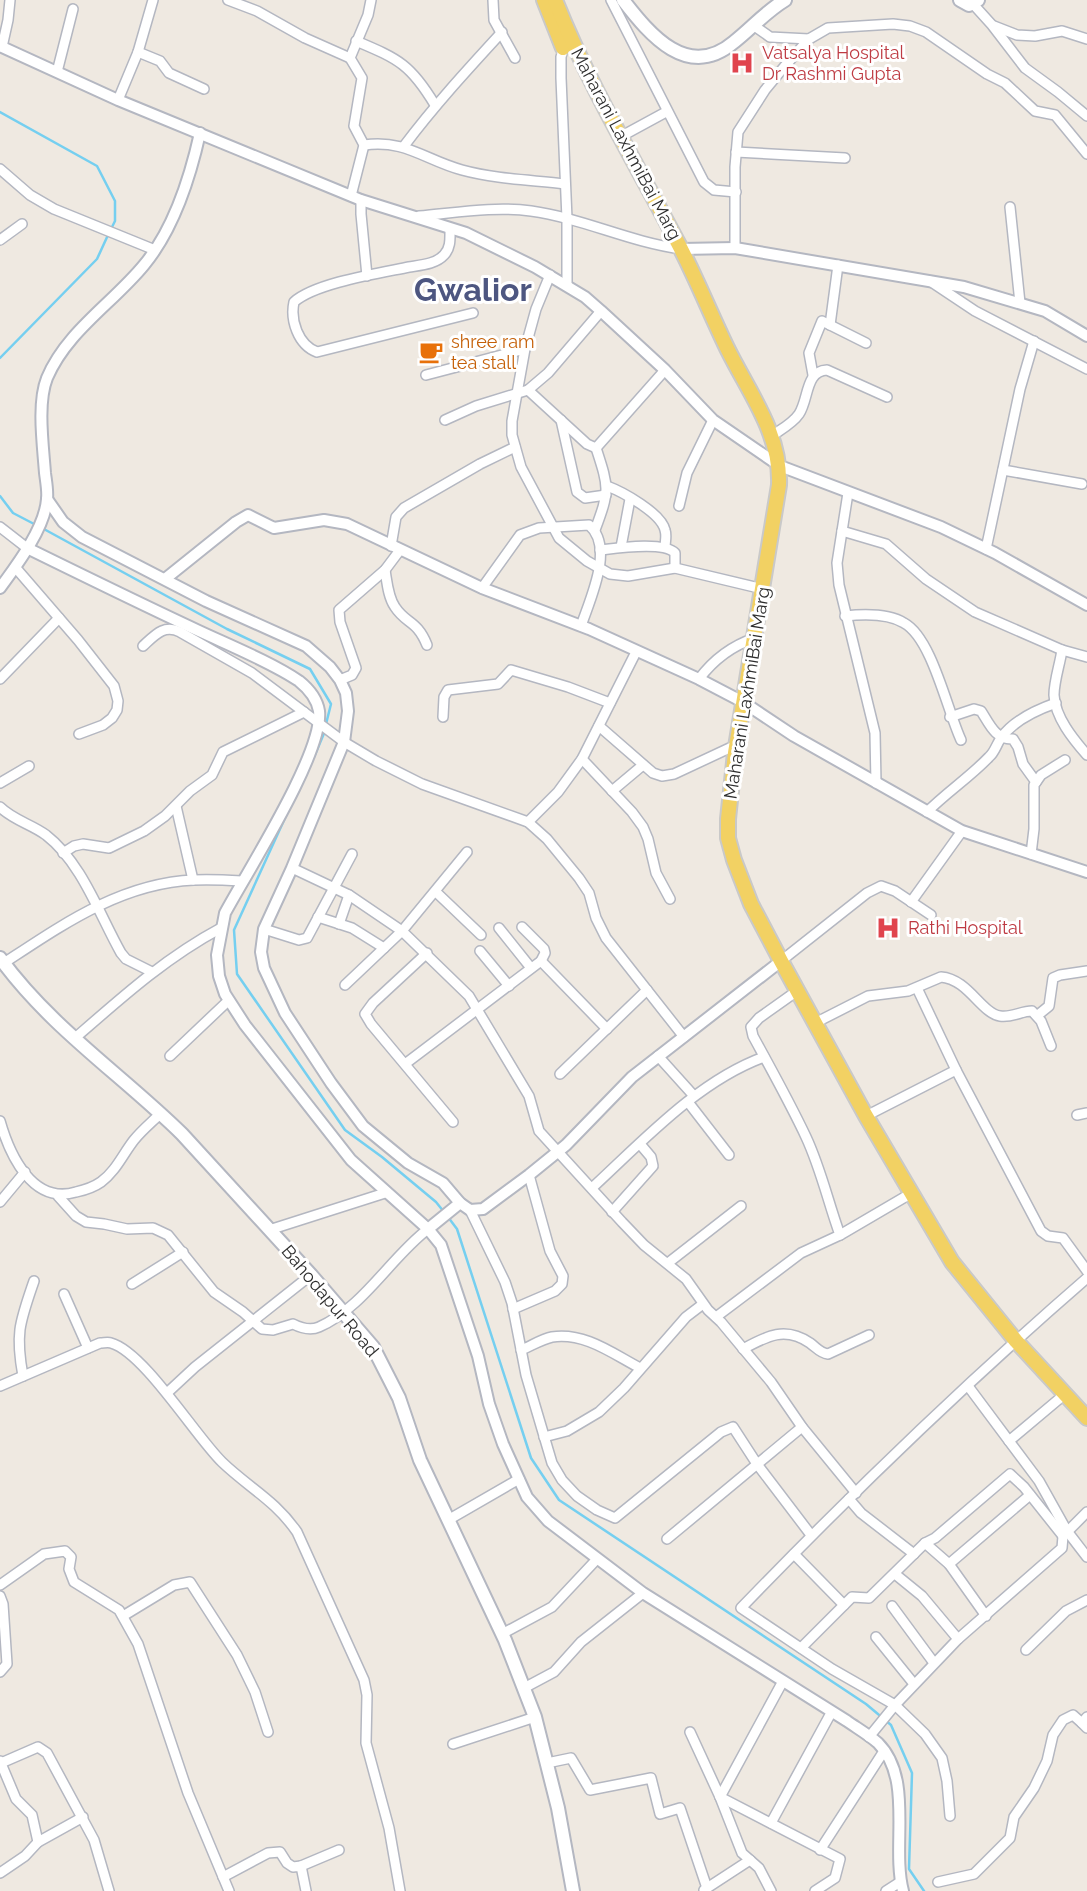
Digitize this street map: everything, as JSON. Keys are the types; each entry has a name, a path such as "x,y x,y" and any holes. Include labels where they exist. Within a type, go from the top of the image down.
{"main road":[{"path":"544,0 566,41"},
{"name":"Maharani LaxhmiBai Marg","path":"555,0 566,41 681,249 733,361 773,435 780,466 763,589 736,745 728,838 751,904 866,1116 952,1262 1016,1341 1087,1418"},
{"path":"623,0 650,33 664,45 686,56 699,58 732,45 762,15 785,0"},
{"name":"Bahodapur Road","path":"2,961 33,999 74,1039 161,1113 311,1275 373,1347 400,1398 420,1460 502,1634 535,1717 558,1808 573,1891"}],"street":[{"path":"10,0 1,46 118,100 356,198 466,233 550,275 601,311 665,370 713,421 780,466 941,527 1087,605"},
{"path":"118,100 138,52 153,0"},
{"path":"228,0 257,11 305,38 350,58 362,78 354,126 364,145 356,198 367,276"},
{"path":"350,58 368,15 371,0"},
{"path":"493,0 494,20 515,58"},
{"path":"611,0 666,112 704,181 714,190 736,192"},
{"path":"970,1 1024,68 1087,116"},
{"path":"57,72 74,9"},
{"path":"753,25 770,37 809,39"},
{"path":"992,25 1017,35 1035,36 1062,31 1087,39"},
{"path":"735,248 738,132 765,90 809,39 828,28 910,26 926,32 1005,83 1035,111 1055,116 1087,154"},
{"path":"404,146 435,105 502,32"},
{"path":"356,41 398,60 409,68 435,105"},
{"path":"566,41 561,78 567,286"},
{"path":"138,52 160,61 169,74 204,89"},
{"path":"620,137 666,112"},
{"path":"0,588 29,545 47,499 42,439 46,380 57,357 70,341 135,275 155,250 187,179 200,134"},
{"path":"364,145 378,143 404,146 439,163 466,171 565,184"},
{"path":"736,152 845,158"},
{"path":"0,169 30,195 54,209 155,250"},
{"path":"1010,207 1020,303"},
{"path":"411,217 516,209 567,219 644,242 681,249 735,248 930,281 964,287 1045,311 1087,336"},
{"path":"0,240 23,224"},
{"path":"450,229 449,246 445,254 436,261 310,292 294,302 292,312 301,341 309,349 324,352 473,313"},
{"path":"831,325 838,265"},
{"path":"550,275 525,349 512,421 521,467 559,538 599,570 617,576 675,568 763,589"},
{"path":"930,281 975,310 1087,369"},
{"path":"445,420 477,406 517,396 528,390 548,373 601,311"},
{"path":"773,435 801,411 813,375 809,353 822,321 866,343"},
{"path":"986,549 1020,389 1034,341"},
{"path":"426,375 525,349"},
{"path":"596,448 665,370"},
{"path":"813,375 819,370 827,370 887,397"},
{"path":"528,390 587,444 596,448"},
{"path":"561,420 577,492 585,498 607,490 642,505 665,527 664,547"},
{"path":"679,506 687,472 713,421"},
{"path":"340,680 352,675 356,668 340,622 339,610 385,570 396,548 396,517 404,508 515,447"},
{"path":"581,626 599,570 600,550 595,530 607,490 596,448"},
{"path":"1003,470 1082,484"},
{"path":"848,493 837,563 845,616 874,733 876,783"},
{"path":"47,499 72,530 206,601 306,646 330,667 340,680 346,693 348,711 342,741 292,868 264,929 261,952 272,987 285,1013 342,1099 363,1126 408,1163 443,1183 457,1205 470,1210 483,1209 530,1175 557,1152 618,1089 875,888 888,888 931,915"},
{"path":"621,547 630,499"},
{"path":"166,579 248,515 274,528 337,520 482,588 581,626 699,679 743,702 794,736 962,831 1087,872"},
{"path":"482,588 520,535 539,528 581,524 589,525 595,530"},
{"path":"0,527 29,545 297,680 309,690 319,712 319,723 309,754 288,799 225,912 217,955 219,976 229,1000 318,1122 351,1160 385,1193 432,1226 449,1267 478,1356 489,1404 527,1497 548,1521 643,1593 831,1713 872,1734 894,1767 899,1796 898,1875 902,1887 886,1891"},
{"path":"842,531 886,544 926,579 975,612 1062,650 1087,657"},
{"path":"600,550 669,547 675,552 675,568"},
{"path":"15,567 114,686 118,701 112,718 103,725 79,734"},
{"path":"385,570 387,586 396,608 418,627 427,645"},
{"path":"845,616 864,614 890,617 904,622 916,632 930,657 950,717 961,740"},
{"path":"0,679 59,618"},
{"path":"143,646 158,632 173,628 251,673 342,741 422,784 528,822 547,839 579,878 589,893 596,918 606,938 684,1037"},
{"path":"699,679 717,658 733,647 755,638"},
{"path":"1062,650 1054,693 1055,703 1063,721 1087,755"},
{"path":"528,822 567,782 582,759 636,652"},
{"path":"443,717 444,697 449,690 498,684 511,670 610,703"},
{"path":"927,812 951,788 992,755 1001,737 1035,710 1055,703"},
{"path":"950,717 978,709 1001,737 1016,742 1023,764 1036,782"},
{"path":"63,853 83,844 109,848 144,831 212,775 223,752 304,712"},
{"path":"599,726 653,773 662,776 736,745"},
{"path":"582,759 643,827 656,873 670,900"},
{"path":"1031,853 1036,782 1045,772 1065,760"},
{"path":"612,791 643,765"},
{"path":"0,783 29,766"},
{"path":"0,807 8,815 47,836 63,853 121,953 152,972"},
{"path":"176,807 193,880"},
{"path":"911,902 962,831"},
{"path":"345,985 402,931 467,852"},
{"path":"264,929 304,940 352,854"},
{"path":"292,868 349,895 402,931 461,988 479,1010 529,1096 539,1131 612,1212 645,1245 686,1279 703,1304 771,1382 853,1496 861,1513 914,1554"},
{"path":"2,961 96,906 159,885 193,880 242,881"},
{"path":"436,892 481,935"},
{"path":"339,924 349,895"},
{"path":"318,917 371,939 384,948"},
{"path":"405,1064 541,961 544,950 523,927"},
{"path":"74,1039 152,972 176,954 221,928"},
{"path":"499,928 531,968"},
{"path":"480,951 509,986"},
{"path":"426,953 373,1003 365,1014 453,1122"},
{"path":"541,961 607,1029"},
{"path":"1038,1015 1049,1006 1053,978 1087,971"},
{"path":"815,1023 868,996 917,988 947,977 971,992 997,1016 1010,1016 1029,1010 1038,1015 1051,1046"},
{"path":"917,988 956,1070 1041,1231 1048,1236 1063,1238 1087,1271"},
{"path":"560,1074 647,990"},
{"path":"797,991 759,1017 751,1027 807,1139 830,1199 840,1235"},
{"path":"170,1056 229,1000"},
{"path":"658,1056 729,1155"},
{"path":"592,1188 691,1099 742,1065 764,1057"},
{"path":"866,1116 956,1070"},
{"path":"58,1196 101,1182 112,1172 133,1141 161,1113"},
{"path":"0,1121 4,1151 45,1192 58,1196 81,1220 127,1229 160,1230 168,1235 214,1292 254,1320 262,1329 273,1330 293,1324 300,1328 317,1329 343,1312 386,1272 411,1242 457,1205"},
{"path":"612,1212 653,1166 651,1157 640,1144"},
{"path":"0,1202 25,1172"},
{"path":"513,1309 555,1291 562,1284 563,1276 550,1251 530,1175"},
{"path":"269,1230 385,1193"},
{"path":"716,1317 801,1253 840,1235 911,1195"},
{"path":"668,1263 741,1206"},
{"path":"470,1210 505,1282 526,1376 552,1463 562,1480 577,1496 615,1518 733,1427 757,1464 811,1535"},
{"path":"132,1284 183,1252"},
{"path":"167,1393 195,1367 311,1275"},
{"path":"950,1816 942,1758 929,1740 894,1708 741,1608 811,1535 1016,1341 1087,1278"},
{"path":"23,1376 19,1333 34,1281"},
{"path":"64,1294 88,1348"},
{"path":"544,1437 567,1431 599,1412 624,1388 686,1317 703,1304"},
{"path":"743,1349 768,1335 791,1333 828,1354 869,1335"},
{"path":"521,1350 550,1338 579,1338 597,1344 640,1368"},
{"path":"0,1386 100,1343 112,1343 128,1353 167,1393 221,1461 285,1515 297,1532 364,1680 367,1695 366,1743 389,1828 400,1891"},
{"path":"872,1734 933,1663 1062,1548 1065,1533 1051,1500 968,1386"},
{"path":"1009,1441 1065,1394"},
{"path":"667,1539 802,1427"},
{"path":"801,1648 852,1597 869,1598 925,1544 1010,1474 1016,1477 1087,1557"},
{"path":"448,1520 519,1479"},
{"path":"949,1564 1030,1495"},
{"path":"1065,1533 1087,1512"},
{"path":"925,1544 949,1564 986,1616"},
{"path":"0,1585 38,1557 53,1551 65,1551 71,1556 69,1569 74,1582 113,1605 123,1616 138,1644 188,1793 229,1891"},
{"path":"793,1553 844,1605"},
{"path":"502,1634 552,1607 597,1559"},
{"path":"895,1574 922,1596 958,1639"},
{"path":"123,1616 174,1585 190,1582 237,1655 255,1692 268,1732"},
{"path":"524,1688 555,1672 582,1642 643,1593"},
{"path":"0,1596 3,1604 7,1664 0,1672"},
{"path":"1026,1650 1066,1611 1087,1600"},
{"path":"892,1606 933,1663"},
{"path":"876,1637 915,1684"},
{"path":"720,1797 783,1681"},
{"path":"771,1823 831,1713"},
{"path":"939,1882 974,1874 1006,1843 1013,1832 1014,1817 1043,1771 1053,1735 1068,1717 1073,1715 1085,1723"},
{"path":"453,1744 535,1717"},
{"path":"690,1732 742,1853 758,1868 771,1891"},
{"path":"37,1842 32,1815 16,1799 1,1766 32,1749 43,1748 94,1840 109,1891"},
{"path":"820,1850 884,1751"},
{"path":"547,1763 571,1758 590,1790 651,1778 660,1814 680,1808 704,1890 750,1860"},
{"path":"720,1797 840,1859 835,1878 815,1891"},
{"path":"0,1874 25,1856 37,1842 83,1817"},
{"path":"223,1877 274,1851 280,1852 293,1867 339,1850"},
{"path":"301,1866 306,1891"}],"waterway":[{"path":"0,112 97,166 115,201 115,221 111,229"},
{"path":"0,358 97,259 108,235"},
{"path":"0,496 13,513 36,525"},
{"path":"42,528 227,629 310,669 331,704 326,724"},
{"path":"314,757 325,731"},
{"path":"290,807 234,930 237,974 345,1130 382,1157 436,1202 444,1212"},
{"path":"448,1217 457,1229 531,1458 559,1500 866,1704 891,1725 912,1773 909,1869 924,1891"}],"place":[{"name":"Vatsalya Hospital Dr Rashmi Gupta","path":"742,63"},
{"name":"shree ram tea stall","path":"431,352"},
{"name":"Rathi Hospital","path":"888,928"}],"district":[{"name":"Gwalior","path":"473,290"}]}
